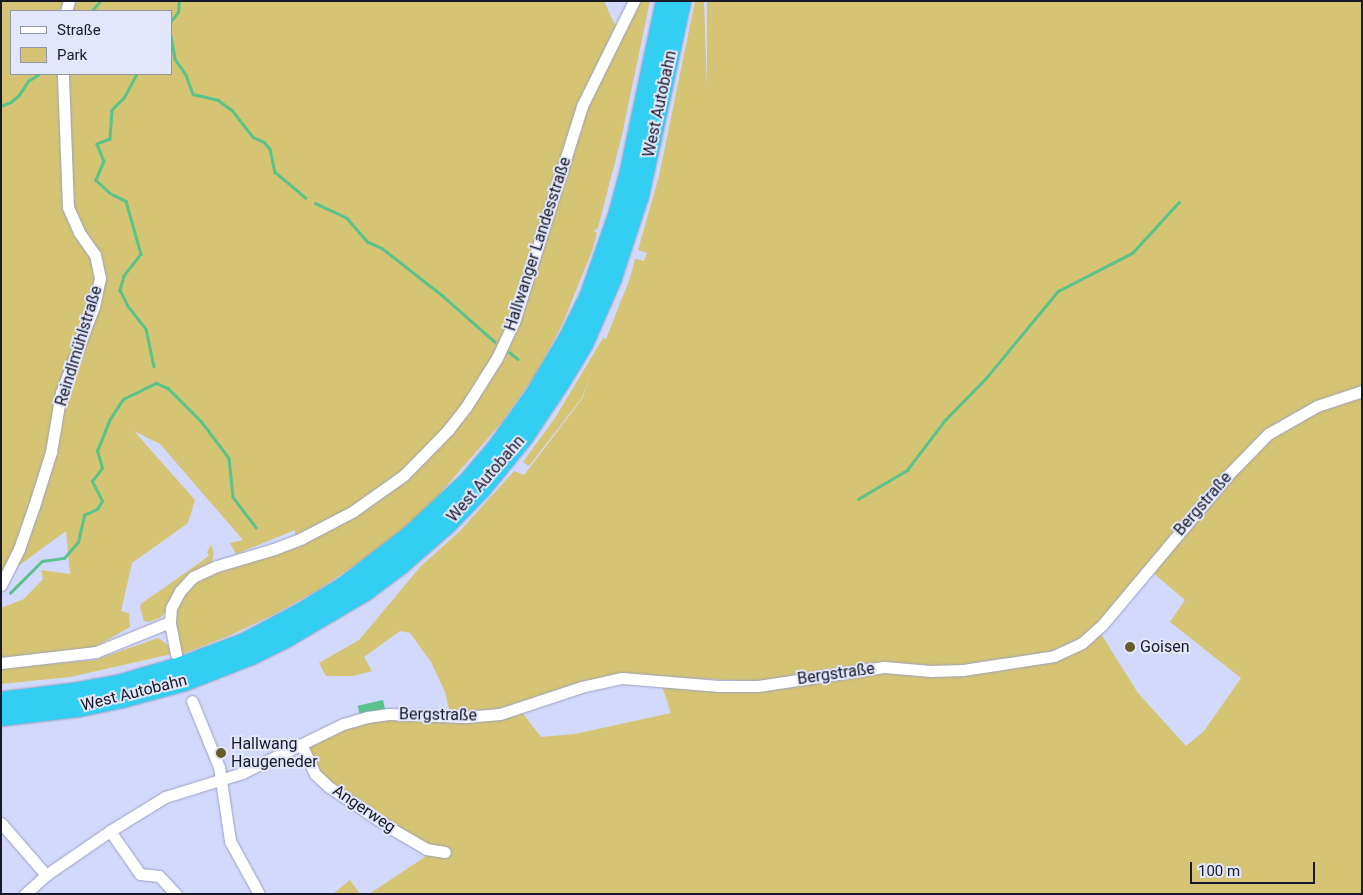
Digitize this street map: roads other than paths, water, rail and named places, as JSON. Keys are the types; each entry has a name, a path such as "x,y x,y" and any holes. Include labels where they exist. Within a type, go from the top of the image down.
{"highway":[{"name":"West Autobahn","path":"1,700 74,692 119,684 181,666 244,642 303,611 344,586 415,531 467,482 509,430 538,388 568,338 589,296 618,213 629,172 665,1"},
{"name":"West Autobahn","path":"1,717 78,708 121,700 184,682 251,656 311,625 365,592 401,565 446,525 482,489 525,436 561,382 584,344 612,280 642,186 682,1"}],"street":[{"name":"Hallwanger Landesstraße","path":"176,654 170,622 175,599 193,577 217,566 274,549 302,538 352,512 404,475 448,430 466,407 497,358 514,322 582,106 634,1"},
{"name":"Reindlmühlstraße","path":"1,585 20,549 34,506 53,445 61,393 94,306 100,278 95,255 79,232 68,207 63,75"},
{"name":"Bergstraße","path":"26,894 46,876 110,831 165,797 242,773 343,724 367,717 389,714 465,717 500,714 581,686 622,678 719,686 758,686 875,668 931,671 963,670 1014,664 1054,656 1082,643 1103,624 1220,483 1268,434 1317,406 1362,391"},
{"path":"1,662 96,652 170,622"},
{"path":"192,701 216,755 222,779 230,841 259,894"},
{"name":"Angerweg","path":"301,744 315,774 329,787 426,849 445,852"},
{"path":"1,823 46,876"},
{"path":"110,831 140,874 159,876 176,894"}],"waterway":[{"path":"93,10 100,1"},
{"path":"172,20 178,12 179,1"},
{"path":"172,42 175,59 186,75 193,94 218,100 232,110 253,137 264,142 270,149 275,172 306,198"},
{"path":"1,106 11,102 19,95 28,81 37,75"},
{"path":"136,75 124,98 112,110 110,139 97,144 104,161 96,180 110,193 126,201 141,254 124,276 120,290 128,306 146,329 154,366"},
{"path":"858,499 907,470 945,420 986,378 1058,291 1132,253 1179,202"},
{"path":"315,203 347,218 368,242 382,248 443,296 495,342"},
{"path":"509,352 518,359"},
{"path":"10,593 42,561 64,558 78,542 84,515 97,509 102,501 92,481 102,468 97,451 110,419 123,399 156,383 168,388 201,421 229,458 233,497 256,527"}],"place":[{"name":"Goisen","path":"1130,647"},
{"name":"Hallwang Haugeneder","path":"221,753"}]}
